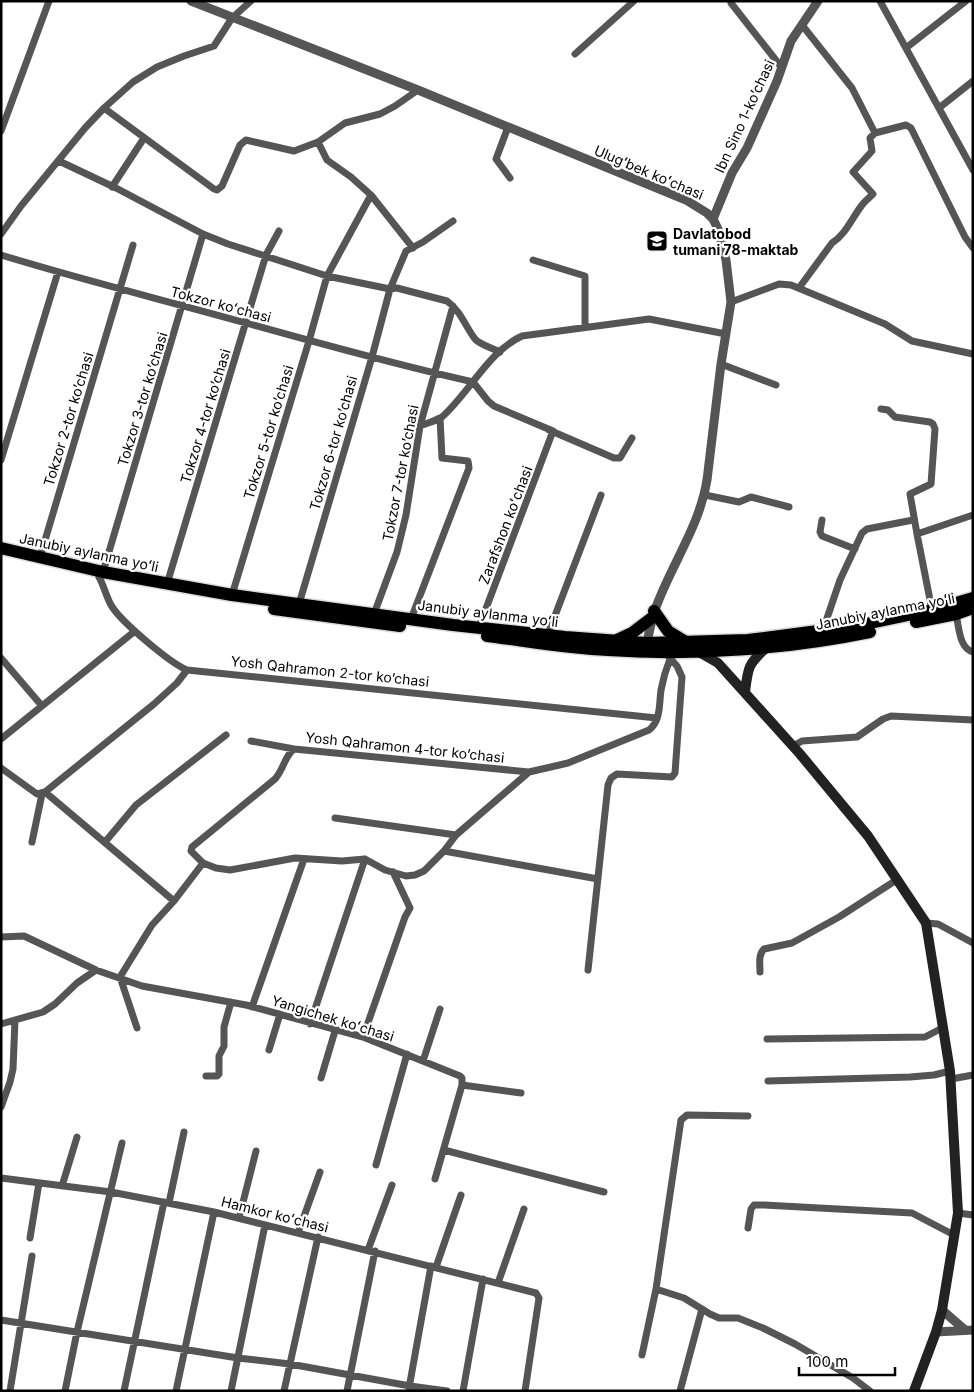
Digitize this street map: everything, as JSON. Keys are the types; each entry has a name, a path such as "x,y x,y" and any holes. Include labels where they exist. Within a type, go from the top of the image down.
{"highway":[{"name":"Janubiy aylanma yoʻli","path":"1,548 101,574 227,602 336,618 668,656 698,651 767,647 850,636 956,614 973,608"},
{"name":"Janubiy aylanma yoʻli","path":"1,556 37,565 232,595 480,627 647,643 748,640 856,626 932,610 973,598"},
{"path":"615,641 632,633 654,614 668,631 686,642"}],"main road":[{"path":"745,692 748,670 756,657 767,647"},
{"path":"698,651 718,663 793,746 868,836 926,923 951,1075 958,1213 942,1310 936,1332 914,1391"}],"street":[{"path":"1,131 49,1"},
{"name":"Ulugʻbek koʻchasi","path":"191,1 418,90 686,200 699,207 713,219"},
{"path":"1,234 12,217 60,161 85,128 104,108 134,82 157,68 214,46 232,18 251,1"},
{"path":"575,54 634,1"},
{"name":"Ibn Sino 1-koʼchasi","path":"713,219 732,173 747,148 782,68 791,41 818,1"},
{"path":"880,1 972,167"},
{"path":"906,48 966,1"},
{"path":"731,3 782,68"},
{"path":"802,25 852,88 875,133"},
{"path":"939,108 973,80"},
{"path":"104,108 217,190 222,186 240,146 246,140 294,151 318,142 345,123 380,114 418,90"},
{"path":"799,288 832,243 838,239 873,193 854,172 872,151 870,138 875,133 906,125 911,128 965,237 973,248"},
{"path":"508,127 496,159 510,178"},
{"path":"112,187 144,138"},
{"path":"318,142 327,160 351,177 371,196 412,248 453,221"},
{"path":"60,161 203,234 228,244 327,276 390,289 397,288 442,300 453,306 476,340 500,352"},
{"name":"Tokzor 5-tor koʼchasi","path":"232,595 327,276 371,196"},
{"path":"647,643 654,614 705,495 721,364 731,302 726,260 721,239 713,219"},
{"name":"Tokzor 4-tor koʼchasi","path":"167,584 266,255 279,231"},
{"name":"Tokzor 3-tor koʼchasi","path":"101,574 183,306 203,234"},
{"name":"Tokzor 2-tor koʼchasi","path":"40,557 132,245"},
{"name":"Tokzor 6-tor koʼchasi","path":"299,604 372,357 390,289 403,256 406,251 412,248"},
{"name":"Tokzor koʻchasi","path":"1,255 309,341 436,374"},
{"path":"533,260 585,276 585,327"},
{"path":"1,460 58,272"},
{"path":"731,302 779,284 790,285 885,324 912,341 973,354"},
{"name":"Tokzor 7-tor koʼchasi","path":"374,614 397,552 406,514 420,426 436,374 453,306"},
{"path":"420,426 440,418 500,352 522,336 649,319 726,334"},
{"path":"721,364 776,385"},
{"path":"436,374 473,382 494,406 614,458 620,458 632,438"},
{"path":"881,409 888,410 894,417 930,422 935,429 931,484 910,494 932,610"},
{"path":"411,619 470,464 468,461 442,458 440,418"},
{"name":"Zarafshon koʻchasi","path":"480,627 553,432"},
{"path":"548,634 601,495"},
{"path":"705,495 740,502 751,497 789,506"},
{"path":"917,534 973,515"},
{"path":"822,520 820,532 822,536 855,549"},
{"path":"823,630 840,580 865,530 914,520"},
{"path":"1,768 37,794 43,793 154,704 177,683 187,670 167,658 135,631 112,608 101,574"},
{"path":"956,614 964,646 968,651 973,652"},
{"path":"1,738 135,631"},
{"path":"137,1028 120,978 152,925 174,901 203,863 216,868 230,870 295,858 342,861 365,859 385,870 406,876 420,874 444,851 456,834 529,772 568,763 649,730 654,726 668,656"},
{"path":"588,970 608,785 611,778 617,774 672,777 675,773 682,677 677,666 668,656"},
{"path":"1,658 42,706"},
{"name":"Yosh Qahramon 2-tor koʼchasi","path":"187,670 657,718"},
{"path":"793,746 802,741 857,737 883,719 892,716 973,720"},
{"path":"105,842 136,805 226,735"},
{"path":"252,741 294,749"},
{"name":"Yosh Qahramon 4-tor koʼchasi","path":"203,863 191,852 192,847 275,779 283,769 290,752 294,749 529,772"},
{"path":"43,793 105,842 174,901"},
{"path":"32,842 43,793"},
{"path":"335,818 456,834"},
{"path":"444,851 598,879"},
{"path":"252,1007 304,859"},
{"path":"310,1024 365,859"},
{"path":"363,1037 405,917 410,908 393,872"},
{"path":"760,972 761,952 764,949 792,943 839,917 898,879"},
{"path":"926,923 938,924 973,943"},
{"name":"Yangichek koʻchasi","path":"1,937 24,936 96,970 142,986 231,1002 363,1037 460,1076 462,1078 462,1085"},
{"path":"1,1024 43,1012 55,1004 77,983 96,970"},
{"path":"206,1076 216,1076 219,1074 219,1056 224,1046 224,1027 231,1002"},
{"path":"423,1061 440,1009"},
{"path":"270,1050 280,1014"},
{"path":"1,1107 13,1069 15,1020"},
{"path":"767,1039 925,1037 944,1026"},
{"path":"321,1078 335,1031"},
{"path":"376,1165 407,1054"},
{"path":"768,1081 973,1075"},
{"path":"435,1179 462,1085 521,1093"},
{"path":"642,1355 656,1289 681,1120 687,1115 748,1116"},
{"path":"124,1391 166,1202 184,1132"},
{"path":"62,1186 77,1137"},
{"path":"66,1391 76,1332 122,1143"},
{"path":"444,1150 604,1192"},
{"path":"239,1218 256,1151"},
{"path":"298,1233 320,1172"},
{"name":"Hamkor koʻchasi","path":"1,1178 111,1192 214,1212 483,1278 536,1293 539,1302 525,1391"},
{"path":"30,1238 39,1183"},
{"path":"347,1391 372,1251 392,1185"},
{"path":"409,1388 434,1266 461,1195"},
{"path":"748,1228 751,1209 754,1205 764,1205 912,1213 954,1235"},
{"path":"498,1283 524,1209"},
{"path":"176,1391 214,1212"},
{"path":"958,1213 973,1215"},
{"path":"231,1391 265,1225"},
{"path":"284,1391 318,1237"},
{"path":"10,1391 32,1256"},
{"path":"462,1391 483,1278"},
{"path":"656,1289 684,1298 719,1318 738,1318 771,1332 853,1378 870,1391"},
{"path":"680,1391 702,1309"},
{"path":"942,1310 969,1330"},
{"path":"1,1320 238,1358 290,1364 409,1388 448,1391"},
{"path":"936,1332 969,1330"}],"place":[{"name":"Davlatobod tumani 78-maktab","path":"657,241"}]}
